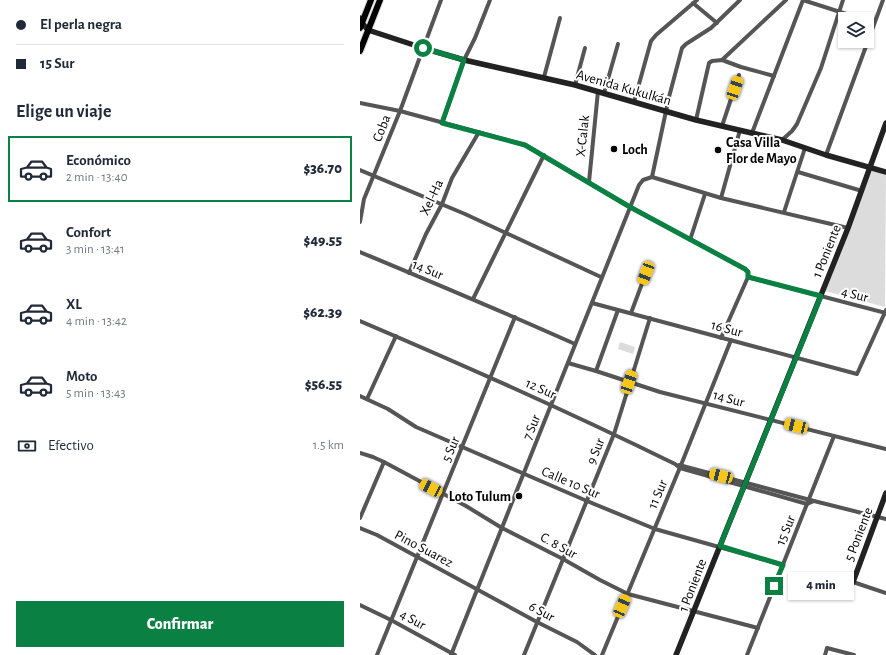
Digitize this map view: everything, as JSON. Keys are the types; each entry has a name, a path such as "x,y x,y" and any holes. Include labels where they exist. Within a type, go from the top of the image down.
{"main road":[{"path":"361,23 371,0"},
{"path":"360,51 380,0"}],"street":[{"name":"Coba","path":"360,222 363,203 400,111 441,0"},
{"path":"442,123 464,60 475,38 490,0"},
{"path":"740,0 717,23 682,48 669,97 652,178 705,194 848,228"},
{"path":"722,60 786,0"},
{"path":"752,133 803,0 839,12 843,0"},
{"path":"874,22 883,0"},
{"path":"634,102 651,41 656,35 695,2 717,23"},
{"path":"782,140 797,124 821,68 838,15"},
{"path":"544,77 560,18"},
{"path":"361,23 368,30"},
{"name":"Avenida Kukulkán","path":"368,30 464,60 575,85 696,120 782,140 826,155 886,172"},
{"name":"X-Calak","path":"589,182 601,92 618,44"},
{"path":"575,85 585,48"},
{"path":"826,155 865,48"},
{"path":"696,120 709,63 712,61 722,60 774,76"},
{"path":"722,126 739,75"},
{"name":"4 Sur","path":"360,103 400,111 525,145 630,207 745,269 748,275 821,296 886,312"},
{"name":"1 Poniente","path":"676,655 848,228 886,123"},
{"path":"721,198 740,130"},
{"name":"Xel-Ha","path":"409,273 457,170 479,132"},
{"path":"784,212 805,148"},
{"path":"473,299 544,155"},
{"path":"360,170 506,232 601,277"},
{"path":"798,172 862,191"},
{"name":"7 Sur","path":"453,654 477,588 639,185 643,180 652,178"},
{"path":"690,240 705,194"},
{"name":"14 Sur","path":"360,252 473,299 575,344"},
{"path":"631,313 646,273"},
{"path":"721,338 748,275"},
{"name":"16 Sur","path":"592,302 858,374 886,312"},
{"path":"596,371 618,310"},
{"name":"5 Sur","path":"377,655 515,317"},
{"name":"9 Sur","path":"524,655 614,434 650,318"},
{"name":"12 Sur","path":"360,321 551,405 680,467"},
{"path":"366,399 396,336"},
{"name":"11 Sur","path":"602,655 655,529 731,340"},
{"name":"14 Sur","path":"568,363 660,392 706,402 886,449"},
{"name":"Calle 10 Sur","path":"360,396 388,409 416,427 655,529 720,546 783,565"},
{"name":"15 Sur","path":"748,655 807,504 811,500 834,436"},
{"name":"C. 8 Sur","path":"360,453 384,462 442,493 502,528 628,594 758,628"},
{"path":"360,518 384,462"},
{"path":"680,467 745,484 807,504"},
{"path":"765,490 886,519"},
{"name":"5 Poniente","path":"853,582 886,493"},
{"name":"Pino Suarez","path":"360,528 377,535 477,588"},
{"path":"853,582 886,593"},
{"name":"6 Sur","path":"477,588 577,642 595,655"},
{"name":"4 Sur","path":"360,605 453,654"},
{"path":"825,655 827,648 854,655"}],"shaded area":[{"path":"872,171 886,175 885,307 825,291"},
{"path":"620,342 635,347 633,354 618,349"}],"place":[{"name":"Loch","path":"614,149"},
{"name":"Casa Villa Flor de Mayo","path":"718,150"},
{"name":"Loto Tulum","path":"519,496"}],"route":[{"path":"423,48 464,60 442,123 525,145 630,207 745,269 748,272 748,277 821,296 720,546 783,565 774,586"}]}
